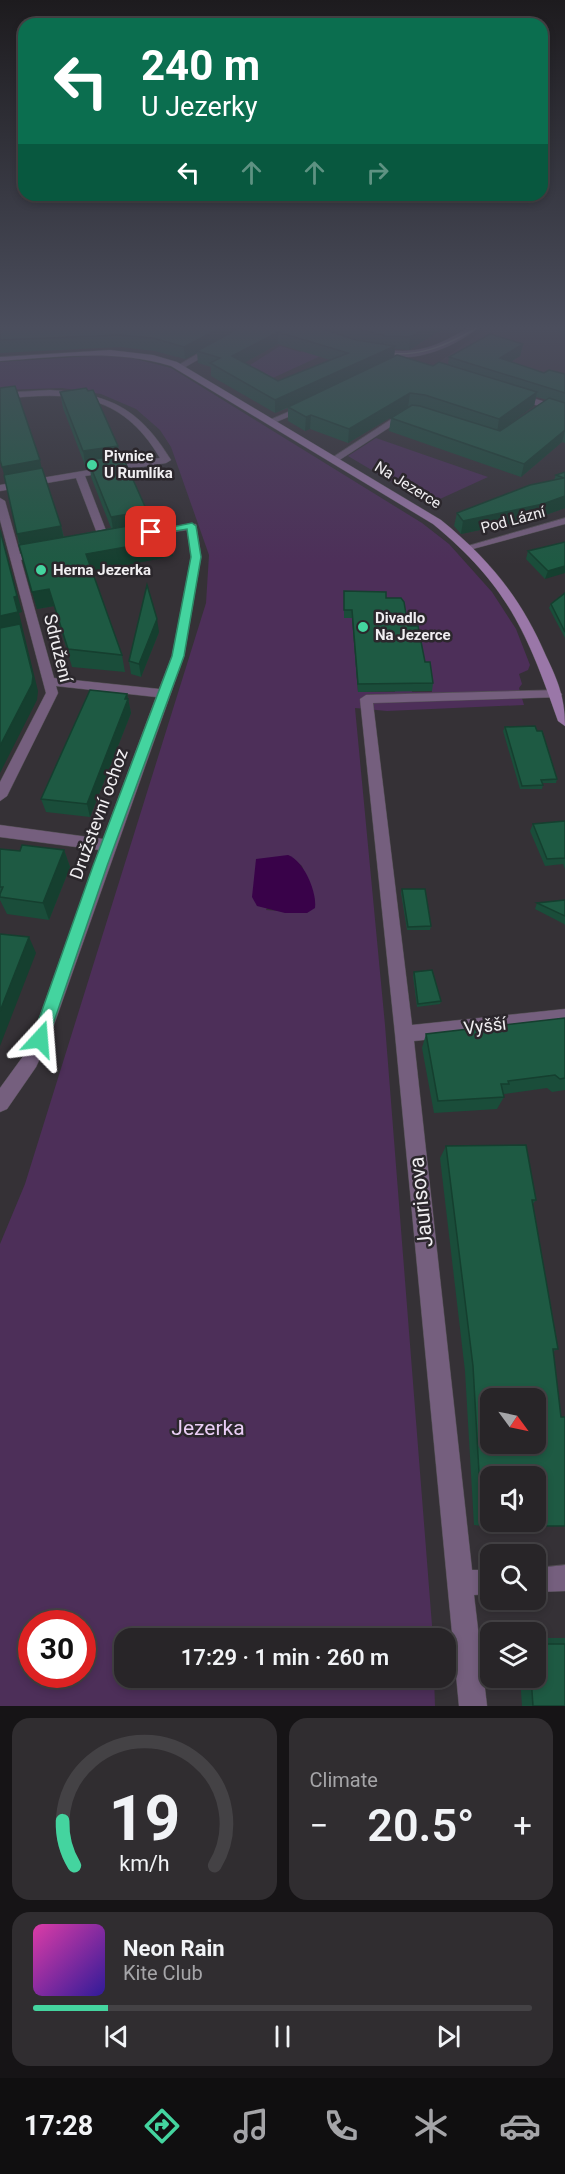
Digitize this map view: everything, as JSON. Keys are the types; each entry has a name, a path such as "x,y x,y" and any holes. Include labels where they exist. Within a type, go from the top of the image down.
{"street":[{"path":"0,488 166,460 140,421 113,406"},
{"name":"Na Jezerce","path":"245,406 437,522 469,547 518,606 556,694 565,721"},
{"path":"271,421 310,406"},
{"path":"538,406 565,411"},
{"path":"335,459 405,413 416,412"},
{"path":"80,475 111,539 94,543"},
{"name":"Sdružení","path":"0,501 16,558 31,632 52,693 0,796"},
{"name":"Pod Lázní","path":"469,547 565,521"},
{"name":"Družstevní ochoz","path":"0,1103 30,1061 40,1039 178,656 196,557 192,526 140,534"},
{"path":"16,558 59,549"},
{"path":"48,681 164,694"},
{"name":"Jaurisova","path":"473,1706 404,1034 366,699 556,694"},
{"path":"0,831 108,845"},
{"name":"Vyšší","path":"404,1034 565,1017"},
{"path":"546,1579 565,1578"},
{"path":"459,1583 480,1582"}],"green space":[{"name":"Jezerka","path":"128,406 232,406 422,523 449,544 492,592 516,629 530,665 528,670 519,674 522,684 519,688 524,705 387,711 355,708 385,1025 432,1628 114,1628 114,1688 434,1688 435,1706 0,1706 0,1244 25,1184 206,603 209,555 171,447 160,430 136,409","holes":["352,618 417,634 424,670 429,670 432,692 412,692 407,655 391,649 395,692 358,692","288,855 302,866 315,901 307,913 266,910"]},
{"path":"376,438 488,477 429,504 348,456"}],"shaded area":[{"path":"288,855 294,858 304,870 312,886 315,908 307,913 285,913 257,906 252,897 256,859"}],"building":[{"path":"0,406 22,406 40,460 2,467"},
{"path":"65,406 100,406 118,446 83,451"},
{"path":"389,406 349,429 311,415 306,417 288,407"},
{"path":"411,406 417,406 500,431 538,406 565,406 565,430 524,464 391,418"},
{"path":"458,406 518,406 499,419"},
{"path":"122,455 147,511 111,517 88,460"},
{"path":"42,468 61,526 17,534 4,475"},
{"path":"565,472 565,496 543,504 463,521 457,513 530,485 564,478 556,475"},
{"path":"162,520 171,539 86,554 122,655 68,649 49,589 32,592 19,545"},
{"path":"0,530 17,596 14,597 18,612 0,616"},
{"path":"565,542 565,566 548,571 528,551"},
{"path":"147,585 157,619 139,664 129,661"},
{"path":"344,591 386,592 386,598 401,598 404,602 408,626 418,626 425,662 430,662 433,683 358,684 352,610 344,610"},
{"path":"565,593 565,632 551,604"},
{"path":"20,624 33,676 32,684 0,746 0,628"},
{"path":"90,690 127,694 125,699 128,699 87,804 41,799"},
{"path":"535,726 537,731 542,731 557,779 541,780 543,785 522,786 505,727"},
{"path":"565,821 565,858 547,859 533,824"},
{"path":"22,845 64,850 43,903 0,897 3,887 0,887 0,849 20,851"},
{"path":"402,889 425,889 431,926 408,927"},
{"path":"565,900 565,916 537,903"},
{"path":"0,934 29,937 0,1011"},
{"path":"432,970 441,1001 418,1004 414,972"},
{"path":"565,1018 565,1078 560,1079 555,1075 508,1081 509,1084 501,1084 504,1097 438,1101 426,1034"},
{"path":"526,1145 536,1200 532,1200 558,1349 553,1349 561,1417 565,1417 565,1526 546,1526 546,1466 480,1466 480,1490 473,1366 446,1146"},
{"path":"546,1644 565,1644 565,1706 533,1706 532,1688 546,1688"}],"place":[{"name":"Pivnice U Rumlíka","path":"92,465"},
{"name":"Herna Jezerka","path":"41,570"},
{"name":"Divadlo Na Jezerce","path":"363,627"}],"route":[{"path":"40,1039 100,866 178,656 196,557 192,526 151,532"}]}
